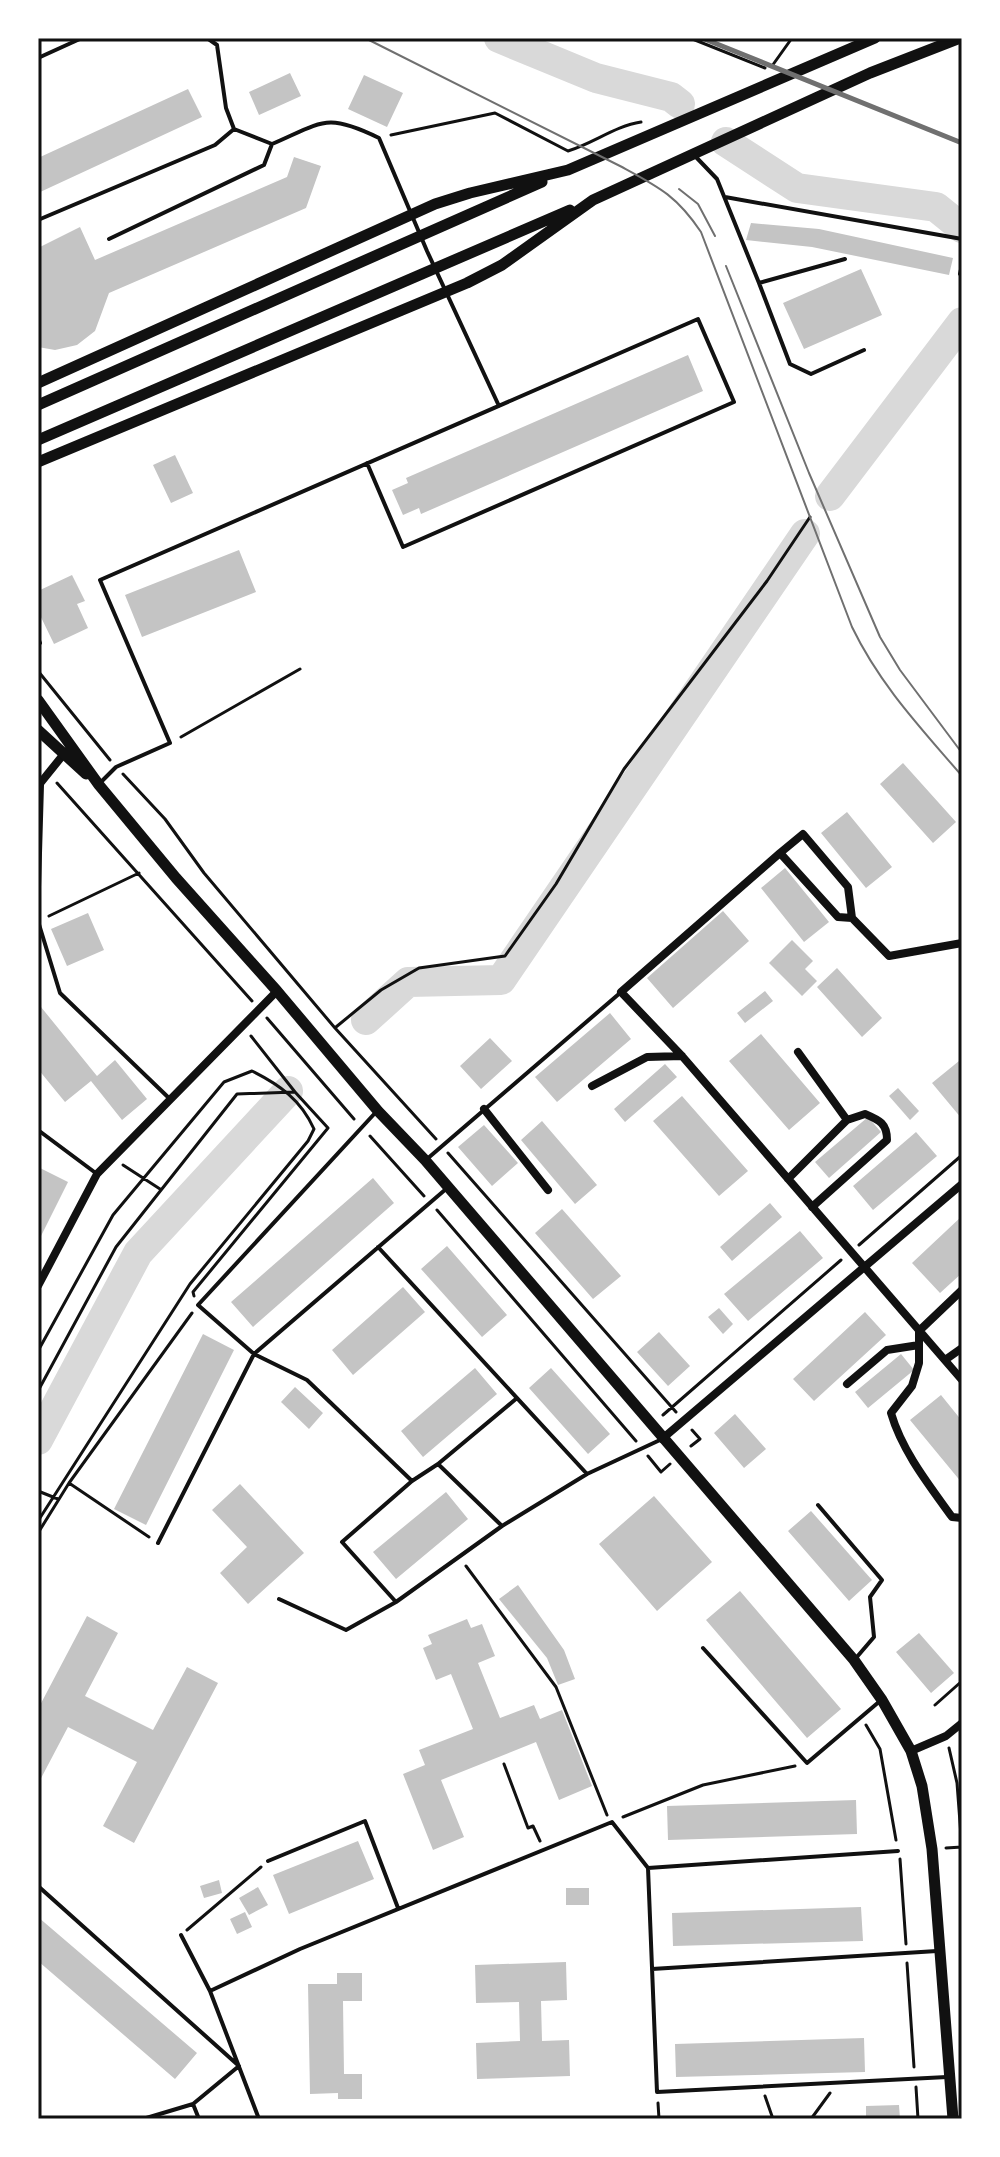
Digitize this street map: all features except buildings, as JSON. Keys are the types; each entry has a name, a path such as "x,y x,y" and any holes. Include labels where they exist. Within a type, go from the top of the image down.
{"main road":[{"path":"38,405 875,38"},
{"path":"38,440 593,200 870,73 960,38"},
{"path":"38,383 435,204 568,170"},
{"path":"38,462 467,283 502,265 593,200"},
{"path":"38,700 99,785 176,878 378,1111 425,1160 854,1660 882,1700 911,1751 922,1786 932,1849 949,2077 956,2117"},
{"path":"38,730 99,785"}],"street":[{"path":"40,786 63,755"},
{"path":"962,943 889,956 852,918 848,887 803,834 621,992 682,1056 962,1380"},
{"path":"780,853 838,917 852,918"},
{"path":"38,1286 97,1174 277,991"},
{"path":"798,1052 847,1120"},
{"path":"592,1086 647,1057 682,1056"},
{"path":"484,1109 548,1190"},
{"path":"788,1179 847,1120 865,1114 881,1121 887,1129 887,1140 812,1207"},
{"path":"662,1439 962,1184"},
{"path":"962,1290 919,1331 919,1363 912,1386 891,1413 897,1434 939,1499 952,1517 962,1518"},
{"path":"847,1384 887,1350 919,1345"},
{"path":"945,1360 962,1348"},
{"path":"911,1751 946,1736 962,1723"}],"lane":[{"path":"38,58 82,38"},
{"path":"207,38 217,45 226,108 234,129 272,144 326,121 348,122 379,138 499,406"},
{"path":"38,220 215,145 234,129"},
{"path":"109,239 264,165 272,144"},
{"path":"693,154 717,179 790,364 811,374 864,350"},
{"path":"725,197 962,239"},
{"path":"759,283 845,259"},
{"path":"960,274 962,265"},
{"path":"99,785 116,767 170,743 100,580 367,463 698,319 734,402 403,547 367,463"},
{"path":"38,638 38,644"},
{"path":"40,786 38,921 60,993 172,1101"},
{"path":"425,1160 621,992"},
{"path":"378,1111 198,1305 254,1354 307,1380 412,1481"},
{"path":"38,1130 97,1174"},
{"path":"158,1543 254,1354 448,1187"},
{"path":"378,1247 587,1474"},
{"path":"396,1602 342,1542 412,1481 438,1464 517,1398"},
{"path":"279,1599 346,1630 396,1602 502,1526 587,1474 662,1439"},
{"path":"438,1464 502,1526"},
{"path":"818,1505 882,1580 870,1597 874,1637 854,1660"},
{"path":"703,1648 807,1763 882,1700"},
{"path":"268,1861 365,1821 398,1908"},
{"path":"210,1991 300,1949 611,1822 648,1868 657,2092 949,2077"},
{"path":"648,1868 898,1851"},
{"path":"38,1886 239,2066"},
{"path":"181,1935 210,1991 259,2119"},
{"path":"652,1969 939,1951"},
{"path":"143,2119 193,2104 239,2066"},
{"path":"193,2104 199,2119"}],"path":[{"path":"690,38 765,68"},
{"path":"752,75 771,66 792,38"},
{"path":"379,138 495,113 568,151 625,125 649,121"},
{"path":"335,1028 381,990 419,968 505,956 556,884 624,769 767,581 810,517"},
{"path":"170,743 300,669"},
{"path":"38,671 116,767 165,819 204,873 335,1028 700,1439 661,1472 430,1202 139,873 48,775"},
{"path":"38,921 139,873"},
{"path":"38,1533 69,1483 198,1305 193,1292 328,1128 243,1026"},
{"path":"38,1351 113,1215 224,1082 252,1071 288,1091 314,1129 308,1141 190,1284 38,1521"},
{"path":"38,1391 116,1247 237,1094 295,1092"},
{"path":"672,1407 962,1155"},
{"path":"114,1158 142,1180 161,1190"},
{"path":"69,1483 158,1543"},
{"path":"38,1491 58,1499"},
{"path":"459,1557 556,1687 611,1822 703,1785 807,1763"},
{"path":"935,1705 962,1681"},
{"path":"861,1718 880,1749 898,1851 918,2119"},
{"path":"946,1736 957,1783 962,1849"},
{"path":"504,1764 528,1828 533,1826 543,1848"},
{"path":"181,1935 268,1861"},
{"path":"811,2119 838,2082"},
{"path":"762,2086 773,2119"},
{"path":"657,2092 659,2119"}],"waterway":[{"path":"499,38 596,78 671,97 680,104"},
{"path":"726,142 797,188 936,207 962,228"},
{"path":"830,496 962,322"},
{"path":"366,1020 408,982 501,980 805,534"},
{"path":"38,1440 138,1253 288,1091"}],"tram line":[{"path":"365,38 635,174 684,209 701,232 852,627 888,687 962,776"},
{"path":"679,189 698,204 715,236"},
{"path":"726,266 809,473 880,637 900,670 962,753"}],"railway":[{"path":"702,38 962,143"}]}
